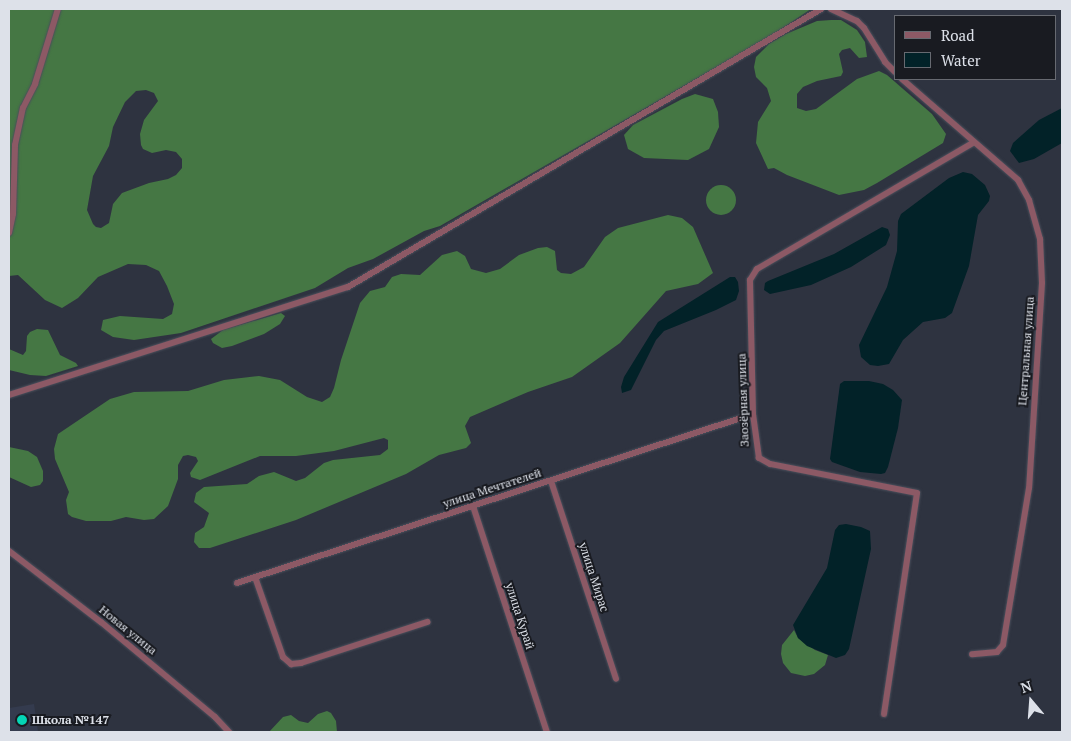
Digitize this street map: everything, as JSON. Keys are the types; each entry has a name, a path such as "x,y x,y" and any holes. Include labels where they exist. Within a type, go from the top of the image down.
{"street":[{"path":"9,233 13,214 15,145 23,108 35,84 58,9"},
{"path":"9,395 348,286 821,9"},
{"path":"831,9 857,20 885,62 894,71"},
{"name":"Центральная улица","path":"903,80 1018,180 1029,200 1040,239 1042,283 1029,488 1003,645 998,652 972,654"},
{"name":"Заозёрная улица","path":"884,714 917,493 765,462 756,452 753,414 750,285 755,272 974,142"},
{"name":"улица Мечтателей","path":"237,583 753,414"},
{"name":"улица Мирас","path":"551,481 616,679"},
{"name":"улица Курай","path":"473,506 547,732"},
{"name":"Новая улица","path":"9,551 101,622 215,717 229,732"},
{"path":"254,577 283,657 290,664 427,622"}],"shaded area":[{"name":"Школа №147","path":"34,704 38,732 9,732 9,708"}],"green space":[{"path":"9,9 811,9 769,37 440,226 424,231 373,259 348,268 315,288 181,333 134,340 113,337 101,330 103,320 120,316 163,319 172,314 174,304 167,286 159,271 146,265 128,264 98,277 78,298 62,308 45,300 18,275 9,276","holes":["146,90 154,93 158,101 144,120 140,134 141,145 143,149 152,153 166,150 176,152 182,159 182,168 176,175 168,179 149,183 122,193 113,204 109,223 101,228 96,227 87,210 93,176 109,146 113,127 125,102 136,91"]},
{"path":"841,20 857,30 865,42 867,57 859,58 850,48 842,50 839,54 843,72 841,76 817,81 803,87 797,94 797,108 806,111 816,109 857,79 879,71 887,75 932,114 946,134 943,143 877,183 864,190 839,195 774,168 768,169 756,143 758,122 771,101 767,88 756,77 754,67 756,57 769,44 786,34 817,21"},
{"path":"695,94 713,99 718,112 719,127 709,149 688,160 644,158 628,149 624,135 633,125"},
{"path":"721,185 732,189 736,200 732,211 721,215 710,211 706,200 710,189"},
{"path":"668,215 682,218 693,227 713,273 698,284 666,291 620,343 572,377 528,392 470,417 465,426 471,443 466,448 439,455 406,474 296,520 210,548 199,548 194,542 195,533 204,527 209,513 194,502 196,493 204,487 247,484 259,476 274,472 296,481 305,478 324,463 333,460 380,455 388,449 388,440 384,438 334,451 296,456 260,456 200,480 191,477 190,473 198,461 196,457 183,456 178,465 178,479 168,506 154,519 144,520 126,517 111,521 86,521 68,514 66,500 69,492 55,459 54,449 58,434 110,399 134,392 188,391 224,380 259,376 280,380 307,397 322,402 330,397 334,388 360,303 370,291 385,287 392,277 401,274 420,275 442,255 457,251 465,256 471,269 486,273 500,269 519,255 538,248 547,247 555,251 557,270 561,273 571,274 584,267 605,237 618,228"},
{"path":"281,313 285,316 280,324 264,334 232,346 222,348 213,343 211,339 223,330"},
{"path":"37,329 48,330 60,355 76,363 78,366 46,376 30,375 9,370 9,349 23,355 26,351 27,336 30,332"},
{"path":"9,447 28,451 37,457 43,471 43,481 40,485 31,487 9,477"},
{"path":"794,630 798,638 815,650 828,655 825,665 814,674 805,676 791,673 783,663 782,645"},
{"path":"327,711 331,713 336,721 337,732 269,732 283,717 291,715 299,721 308,723 318,714"}],"water":[{"path":"1062,108 1062,143 1034,159 1019,163 1010,151 1013,143 1039,120"},
{"path":"963,172 972,174 985,185 990,196 989,201 978,215 969,266 952,313 945,318 923,322 903,340 889,364 870,365 861,357 859,345 887,287 897,251 898,221 901,214 949,178"},
{"path":"882,227 888,229 890,235 886,245 851,267 811,285 770,294 764,290 765,283 768,281 834,254"},
{"path":"730,277 735,277 738,282 739,291 736,300 664,331 656,340 631,390 622,393 621,387 624,377 658,322"},
{"path":"844,381 869,381 883,384 893,390 902,400 898,428 885,473 860,472 832,462 830,459 840,384"},
{"path":"846,524 870,531 871,549 849,649 845,655 836,658 807,646 798,638 793,625 827,568 835,530 839,525"}],"place":[{"name":"Школа №147","path":"22,720"}]}
